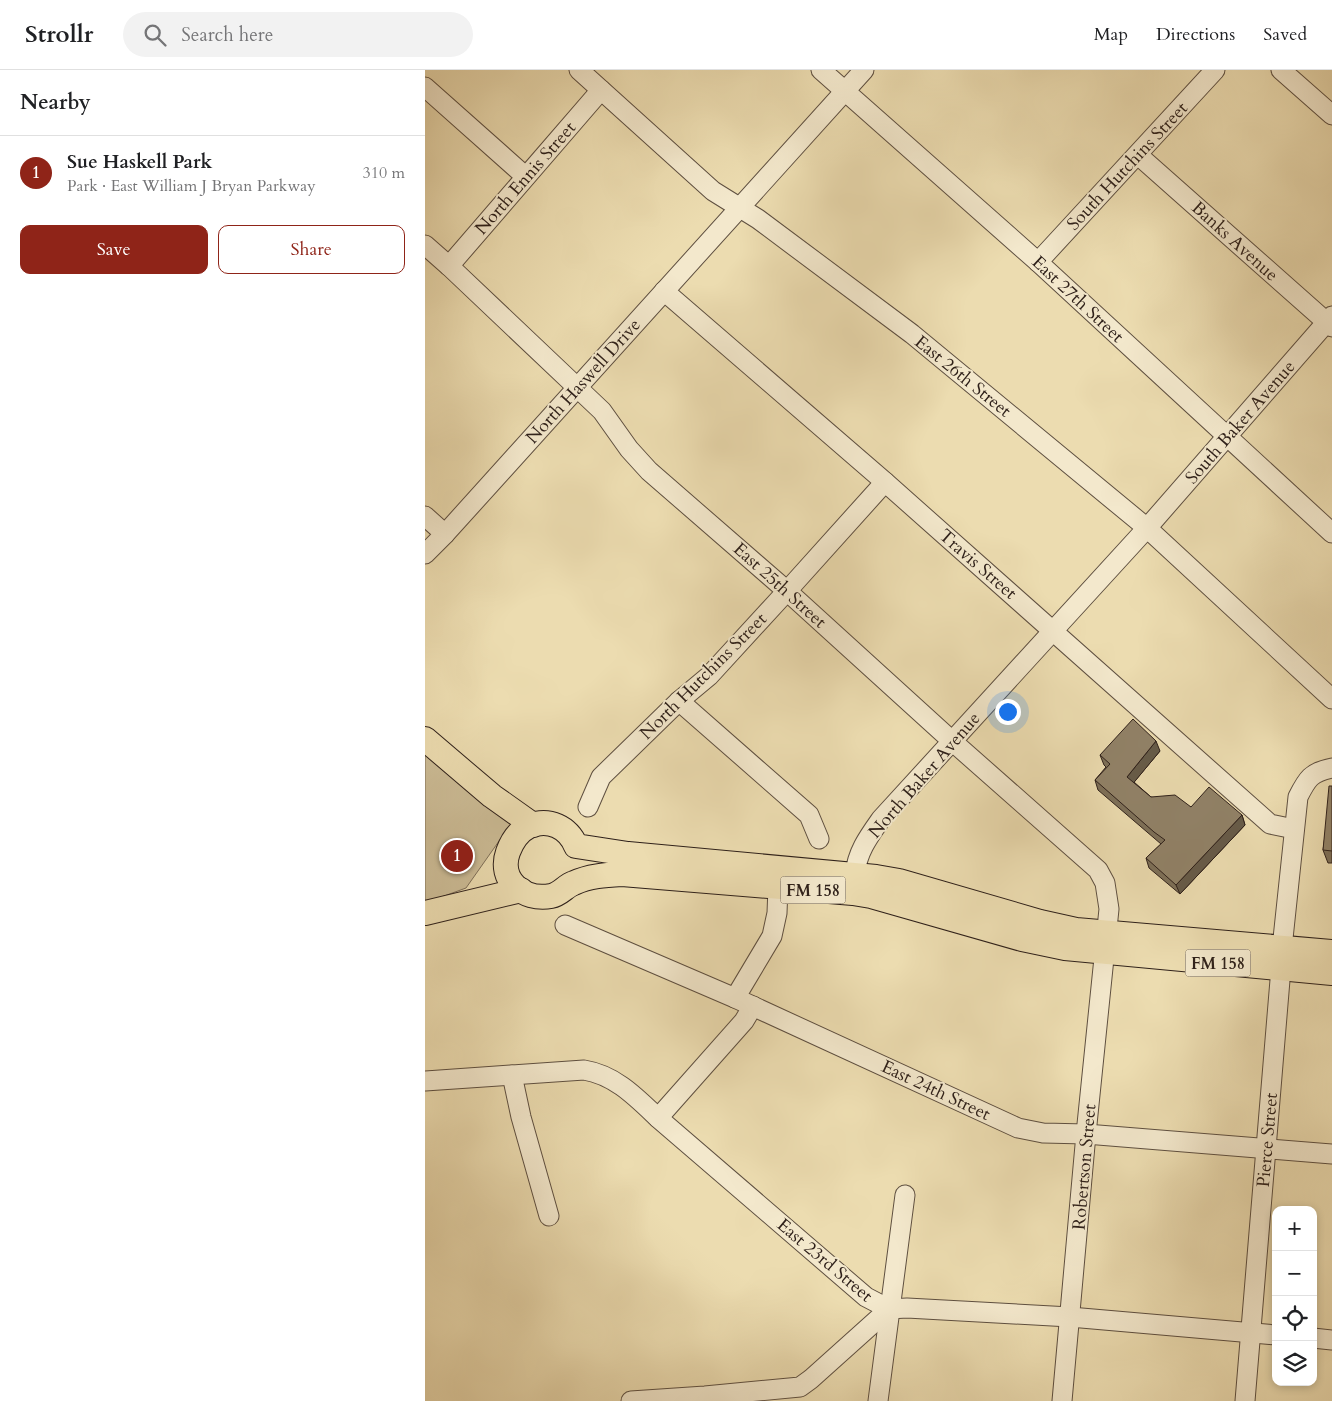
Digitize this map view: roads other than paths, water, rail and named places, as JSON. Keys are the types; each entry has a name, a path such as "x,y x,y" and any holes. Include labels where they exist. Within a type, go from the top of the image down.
{"main road":[{"path":"425,738 492,796 533,825"},
{"path":"521,890 509,879 506,873 506,860 514,839 521,831 533,825 546,823 558,826 570,834 576,846 577,870 571,884"},
{"name":"FM 158","path":"576,846 628,854 855,874 899,881 1056,926 1106,943"},
{"name":"FM 158","path":"425,913 521,890 533,896 548,896 562,892 571,884 591,877 622,874 871,896 1044,945 1106,943 1282,958 1332,952"},
{"name":"FM 158","path":"1282,958 1332,973"}],"street":[{"name":"East 26th Street","path":"579,70 713,191 758,219 912,334 1147,528 1332,699"},
{"name":"East 27th Street","path":"821,70 1038,262 1332,533"},
{"name":"North Haswell Drive","path":"425,554 864,70"},
{"name":"South Hutchins Street","path":"1038,262 1215,70"},
{"path":"1281,70 1332,115"},
{"path":"425,87 525,176"},
{"name":"North Ennis Street","path":"449,266 601,90"},
{"name":"Banks Avenue","path":"1138,155 1330,322"},
{"name":"East 25th Street","path":"425,245 602,410 629,449 649,471 787,591 1098,870 1108,894 1109,909 1106,943"},
{"name":"Travis Street","path":"664,291 885,482 1270,824 1294,829"},
{"name":"South Baker Avenue","path":"1147,528 1330,322"},
{"name":"North Hutchins Street","path":"588,807 601,777 679,701 709,676 885,482"},
{"path":"425,516 445,534"},
{"name":"North Baker Avenue","path":"855,874 864,842 881,820 1147,528"},
{"path":"679,701 809,815 819,839"},
{"name":"Pierce Street","path":"1245,1401 1282,958 1298,797 1312,774 1332,768"},
{"path":"735,998 772,936 777,913 777,888"},
{"name":"East 24th Street","path":"565,924 753,1006 1018,1128 1043,1133 1086,1134 1332,1154"},
{"name":"Robertson Street","path":"1062,1401 1086,1134 1106,943"},
{"path":"658,1118 744,1020 753,1006"},
{"name":"East 23rd Street","path":"425,1081 584,1070 599,1072 630,1091 658,1118 866,1297 889,1309 907,1308 1070,1317 1272,1334"},
{"path":"513,1075 521,1117 549,1216"},
{"path":"878,1401 905,1195"},
{"path":"631,1401 705,1398 799,1386 811,1379 889,1309"},
{"path":"1317,1338 1332,1340"}],"place":[{"name":"Sue Haskell Park","path":"457,856"}]}
